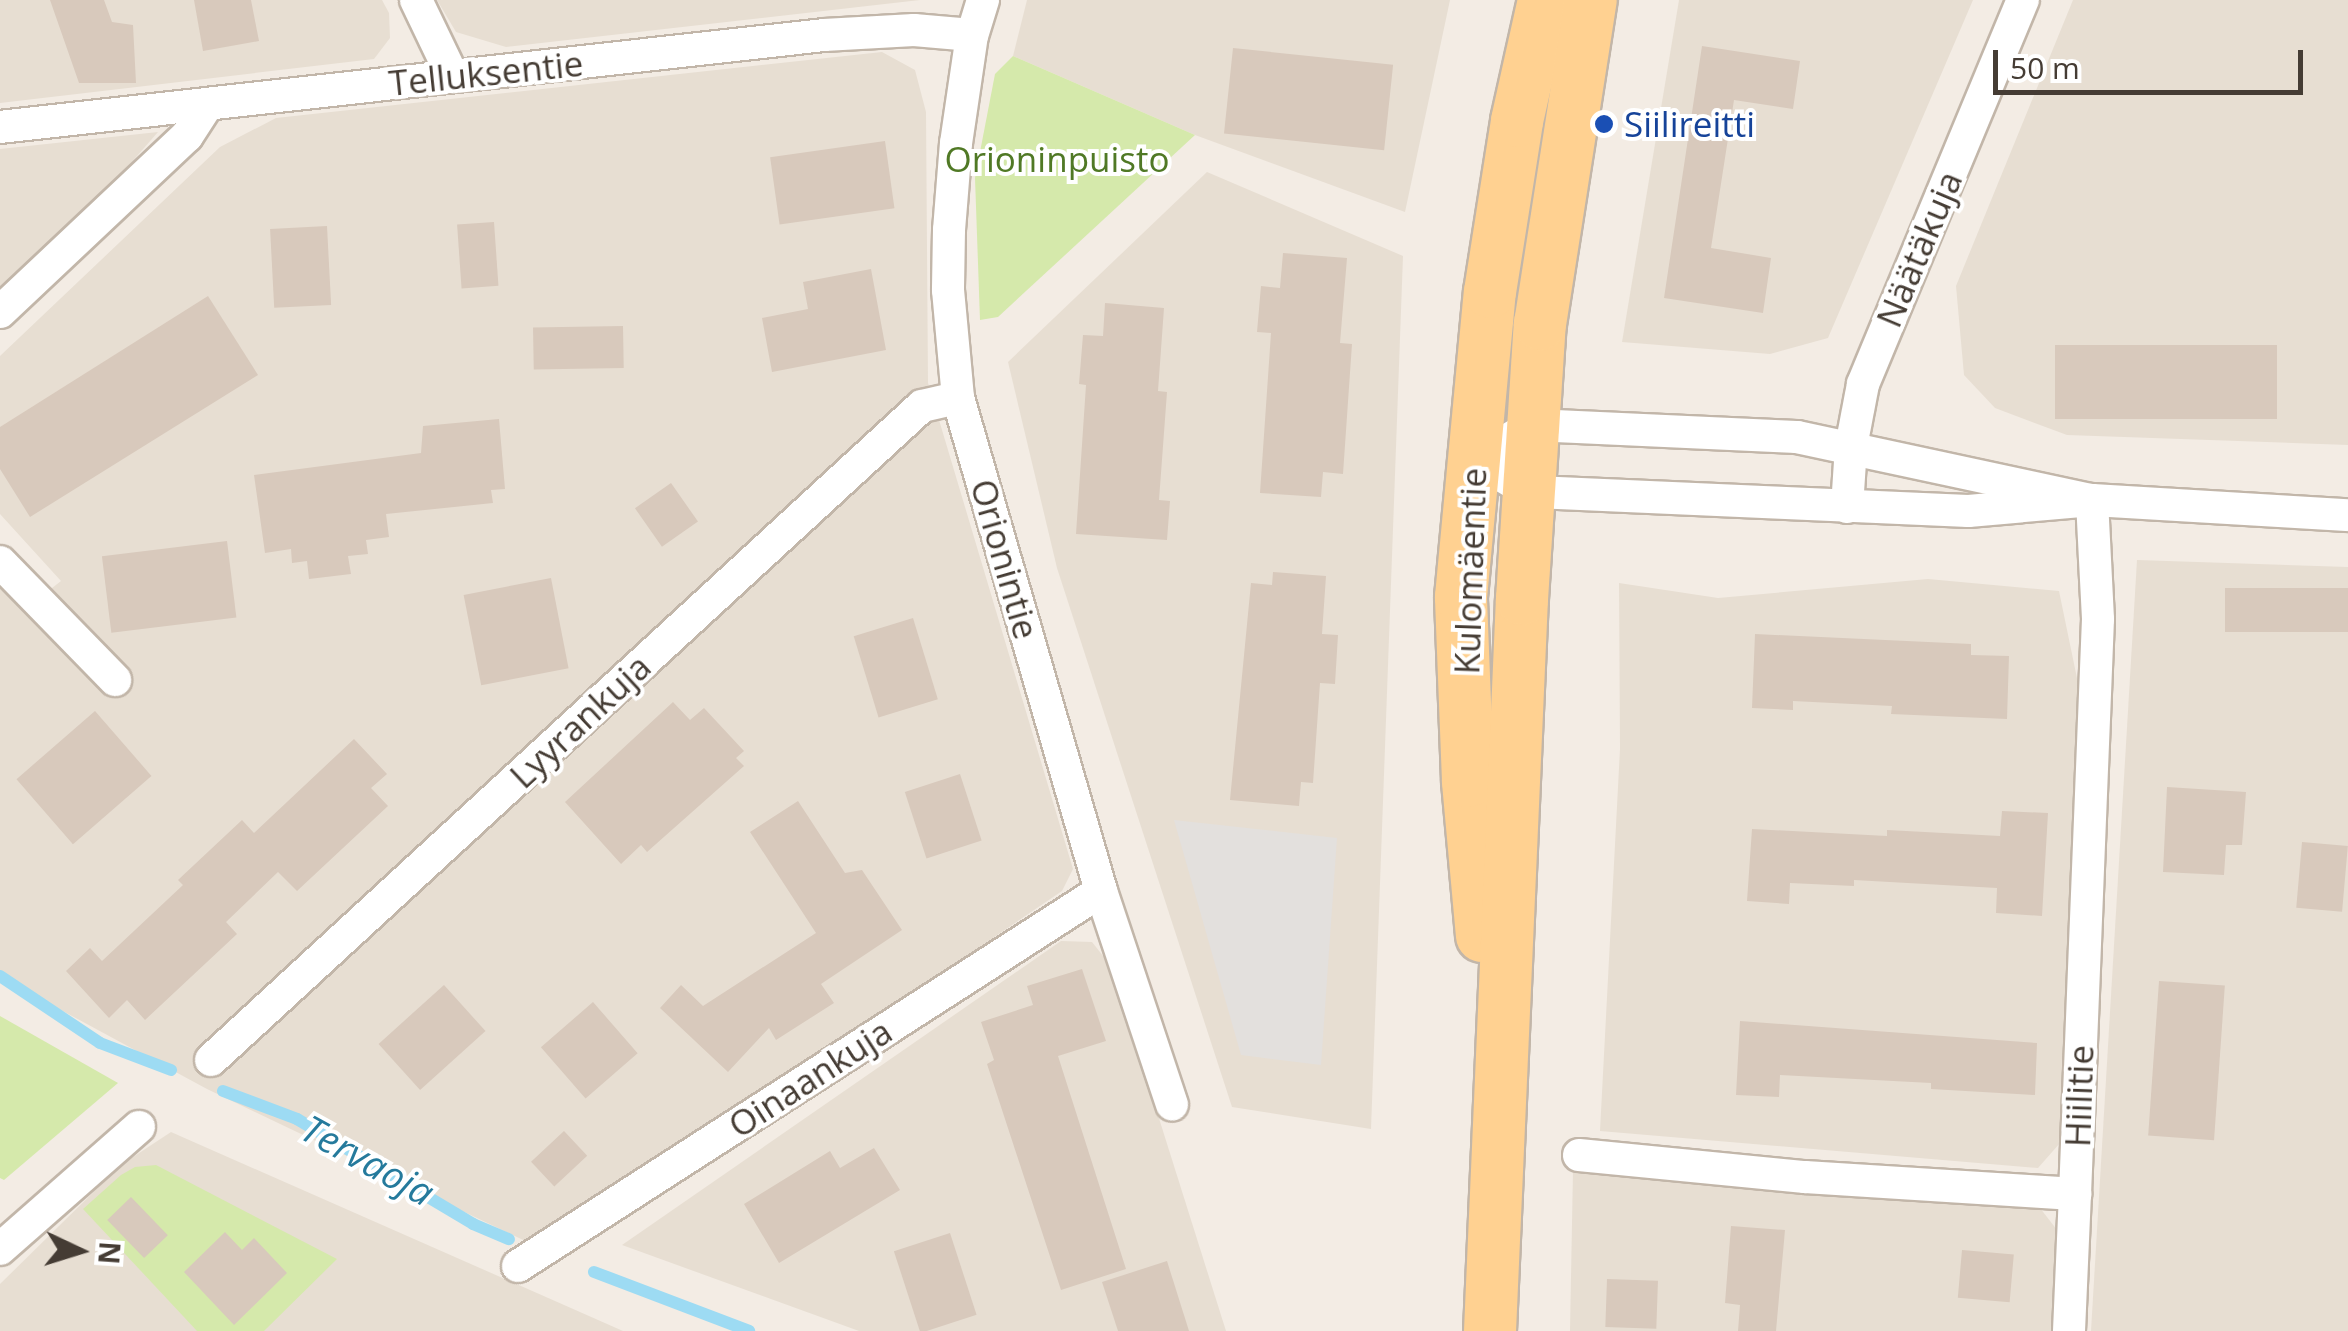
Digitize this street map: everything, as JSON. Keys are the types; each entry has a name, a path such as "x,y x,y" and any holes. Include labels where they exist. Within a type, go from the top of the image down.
{"main road":[{"name":"Kulomäentie","path":"1501,1146 1468,781 1461,596 1496,254 1517,121 1544,0"},
{"name":"Kulomäentie","path":"1490,1331 1540,324 1591,0"}],"street":[{"path":"416,0 452,75"},
{"name":"Orionintie","path":"983,0 972,34 956,143 949,230 948,290 958,398 1101,891 1172,1104"},
{"name":"Näätäkuja","path":"1847,507 1850,448 1863,384 2023,0"},
{"name":"Telluksentie","path":"0,127 824,35 914,30 972,34"},
{"path":"0,312 188,136 206,107"},
{"name":"Lyyrankuja","path":"211,1060 922,406 958,398"},
{"path":"2092,500 1797,438 1533,424 1474,459 1529,492 1968,511 2092,500 2348,515"},
{"name":"Hiilitie","path":"1578,1155 1805,1177 2075,1194 2098,619 2092,500"},
{"path":"0,562 114,680"},
{"name":"Oinaankuja","path":"518,1266 1101,891"},
{"path":"0,1249 139,1127"},
{"path":"2069,1331 2075,1194"}],"shaded area":[{"path":"0,0 382,0 389,13 390,38 374,59 0,103"},
{"path":"437,0 920,0 506,47 456,32"},
{"path":"1027,0 1450,0 1405,212 1195,135 1013,56"},
{"path":"1679,0 1973,0 1828,338 1770,354 1622,342"},
{"path":"2073,0 2348,0 2348,445 2067,435 1995,408 1964,375 1956,286"},
{"path":"882,52 915,70 926,112 928,383 1073,869 1062,891 538,1247 207,1089 0,977 0,573 29,606 61,581 0,514 0,356 220,147 276,118"},
{"path":"158,132 102,196 0,291 0,149"},
{"path":"1207,172 1403,256 1371,1129 1232,1107 1057,568 1008,362"},
{"path":"2137,560 2348,567 2348,1331 2091,1331"},
{"path":"1928,579 2059,591 2079,688 2060,1143 2038,1168 1600,1131 1620,749 1619,583 1718,598"},
{"path":"1174,820 1337,838 1321,1065 1241,1055"},
{"path":"1061,941 1092,942 1111,966 1226,1331 859,1331 622,1245"},
{"path":"171,1132 623,1331 0,1331 0,1284 121,1165"},
{"path":"1573,1170 2040,1208 2064,1239 2059,1331 1570,1331"}],"green space":[{"name":"Orioninpuisto","path":"1013,56 1195,135 998,317 980,320 975,178 995,74"},
{"path":"0,1016 118,1083 4,1180 0,1178"},
{"path":"156,1165 337,1259 264,1331 197,1331 83,1209 121,1175 135,1167"}],"building":[{"path":"50,0 104,0 112,22 133,25 136,83 79,83"},
{"path":"194,0 251,0 259,41 203,51"},
{"path":"1702,46 1800,61 1793,109 1734,100 1711,248 1771,258 1763,313 1664,298"},
{"path":"1233,48 1393,65 1384,150 1224,134"},
{"path":"885,141 894,208 780,224 770,157"},
{"path":"494,222 498,286 462,288 457,225"},
{"path":"327,226 331,305 274,308 270,229"},
{"path":"1283,253 1347,258 1340,343 1352,344 1343,474 1323,472 1321,497 1260,493 1271,333 1257,332 1261,286 1280,288"},
{"path":"871,269 886,350 772,372 762,318 808,309 803,282"},
{"path":"208,296 258,375 30,517 0,469 0,427"},
{"path":"1105,303 1164,308 1158,391 1167,392 1159,500 1170,501 1167,540 1076,534 1086,385 1079,384 1083,335 1103,336"},
{"path":"623,326 624,368 534,370 533,328"},
{"path":"2055,345 2277,345 2277,419 2055,419"},
{"path":"499,419 505,489 491,490 493,503 386,514 389,537 366,540 368,554 348,556 351,574 309,579 307,561 292,563 291,549 265,553 254,475 421,453 423,426"},
{"path":"671,483 698,522 662,547 635,508"},
{"path":"227,541 236,617 111,633 102,556"},
{"path":"1273,572 1326,576 1322,634 1338,635 1335,684 1320,683 1313,783 1301,782 1299,806 1230,800 1251,583 1272,585"},
{"path":"551,578 569,668 481,685 464,595"},
{"path":"2225,588 2348,588 2348,632 2225,632"},
{"path":"913,618 938,699 879,717 854,636"},
{"path":"1755,634 1971,644 1971,655 2009,656 2007,719 1891,714 1892,706 1793,701 1793,710 1752,708"},
{"path":"673,702 690,720 704,708 744,751 736,758 744,766 647,852 641,845 621,864 565,802"},
{"path":"95,711 151,776 73,844 17,779"},
{"path":"354,739 387,774 371,788 388,806 297,891 278,872 226,922 237,934 145,1020 127,1000 109,1018 66,971 90,948 102,961 183,885 178,880 242,820 254,833"},
{"path":"960,774 982,841 926,858 905,792"},
{"path":"2167,787 2246,792 2242,845 2226,845 2224,875 2163,872"},
{"path":"798,801 845,873 862,870 902,930 821,984 834,1003 776,1040 769,1028 728,1072 660,1008 681,985 703,1006 816,933 750,832"},
{"path":"2002,811 2048,813 2042,916 1996,913 1997,888 1854,880 1854,886 1790,883 1789,904 1747,901 1752,829 1887,836 1887,830 2000,836"},
{"path":"2302,842 2348,846 2342,912 2296,908"},
{"path":"1082,969 1106,1041 1058,1056 1126,1269 1061,1290 987,1064 994,1060 981,1022 1033,1005 1027,986"},
{"path":"2159,981 2225,986 2214,1140 2148,1136"},
{"path":"444,985 485,1031 420,1090 379,1044"},
{"path":"593,1002 638,1053 586,1099 541,1047"},
{"path":"1740,1021 2037,1043 2035,1095 1931,1089 1931,1083 1780,1075 1779,1097 1736,1095"},
{"path":"564,1131 587,1156 554,1187 531,1162"},
{"path":"874,1148 900,1190 779,1263 744,1204 830,1151 840,1168"},
{"path":"131,1197 168,1235 144,1258 107,1220"},
{"path":"1731,1226 1785,1230 1776,1331 1738,1331 1740,1305 1725,1303"},
{"path":"225,1232 242,1250 254,1238 287,1273 234,1325 184,1272"},
{"path":"950,1233 977,1315 920,1331 894,1251"},
{"path":"1962,1250 2014,1255 2010,1302 1958,1298"},
{"path":"1167,1261 1189,1331 1118,1331 1102,1282"},
{"path":"1607,1279 1658,1281 1656,1329 1605,1327"}],"waterway":[{"name":"Tervaoja","path":"0,976 100,1043 171,1070"},
{"name":"Tervaoja","path":"223,1091 297,1119 473,1224 509,1239"},
{"name":"Tervaoja","path":"594,1272 749,1331"}],"place":[{"name":"Siilireitti","path":"1604,124"}]}
